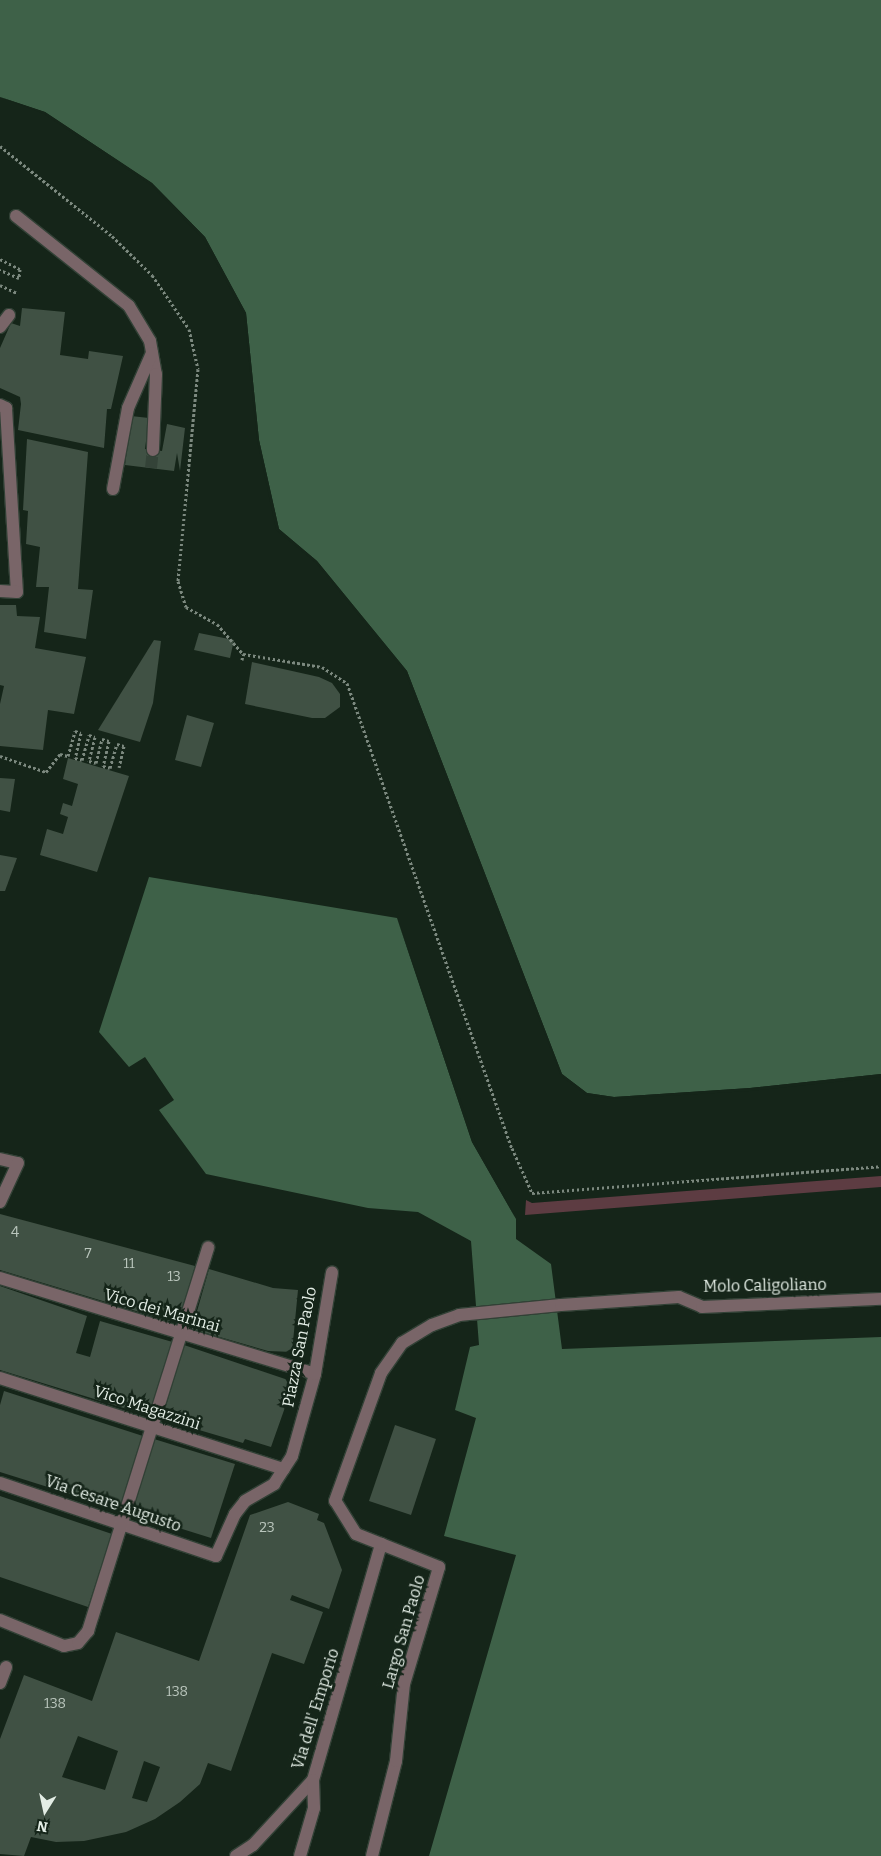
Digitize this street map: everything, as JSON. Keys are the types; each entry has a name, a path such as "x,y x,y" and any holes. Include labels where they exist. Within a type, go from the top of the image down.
{"street":[{"path":"16,216 129,306 150,341 156,374 153,450"},
{"path":"0,328 9,315"},
{"path":"112,489 128,408 152,353"},
{"path":"0,405 6,408 16,592 0,591"},
{"path":"0,1159 18,1163 0,1202"},
{"path":"0,1620 64,1646 78,1643 88,1631 154,1427 208,1247"},
{"name":"Piazza San Paolo","path":"216,1556 235,1514 245,1501 274,1484 292,1456 315,1374 332,1272"},
{"name":"Vico dei Marinai","path":"0,1278 315,1374"},
{"name":"Molo Caligoliano","path":"381,1544 356,1534 336,1501 381,1373 391,1357 416,1333 459,1316 561,1305 679,1297 702,1307 881,1299"},
{"name":"Vico Magazzini","path":"0,1378 284,1469"},
{"name":"Via Cesare Augusto","path":"0,1483 216,1556"},
{"name":"Via dell' Emporio","path":"236,1856 253,1845 313,1780 381,1544"},
{"name":"Largo San Paolo","path":"372,1856 396,1761 404,1684 439,1567 381,1544"},
{"path":"0,1682 6,1667"},
{"path":"300,1856 314,1808 313,1780"}],"path":[{"path":"0,259 20,269 20,278 0,270"},
{"path":"242,660 243,654 322,667 347,683 512,1148 532,1193 881,1166"},
{"path":"0,756 46,772 60,754 68,756 74,731 81,733 75,758 82,760 89,735 95,737 89,761 96,764 102,739 109,741 103,766 110,768 116,744 124,746 119,767"}],"shaded area":[{"path":"0,0 881,0 881,1074 750,1088 614,1097 587,1093 562,1074 407,671 317,561 279,529 259,440 246,313 205,237 152,183 45,112 0,97"},
{"path":"149,877 397,918 472,1142 516,1219 516,1239 551,1264 562,1349 881,1337 881,1856 429,1856 516,1555 444,1536 476,1418 455,1410 470,1347 479,1345 471,1241 418,1212 368,1208 206,1174 159,1110 174,1100 145,1057 129,1067 99,1032"},
{"path":"881,1176 881,1187 525,1215 526,1200 532,1203"}],"pier":[{"path":"0,97 45,112 152,183 205,237 246,313 259,440 279,529 317,561 407,671 562,1074 587,1093 614,1097 750,1088 881,1074 881,1077 750,1091 614,1099 586,1095 561,1076 405,672 316,563 276,530 257,440 244,314 203,239 151,185 44,114"},
{"path":"397,918 475,1141 516,1219 472,1142"}],"building":[{"path":"22,308 65,312 60,355 88,359 89,351 123,356 111,409 107,409 104,448 18,430 20,397 0,388 0,348 11,323 20,326"},
{"path":"131,416 149,418 145,449 162,451 167,424 185,428 180,471 177,453 174,471 125,465"},
{"path":"27,439 88,452 78,589 93,590 86,639 44,632 49,587 36,587 40,547 26,544 28,511 23,510"},
{"path":"0,605 16,605 17,616 40,617 35,648 86,657 74,714 48,710 43,750 0,746 0,704 4,686 0,685"},
{"path":"199,633 234,640 230,658 194,650"},
{"path":"154,640 161,641 153,703 140,742 98,730"},
{"path":"252,662 319,677 332,683 340,694 340,707 325,718 312,718 245,704"},
{"path":"187,715 214,723 201,767 175,760"},
{"path":"68,758 129,776 97,872 40,855 47,829 63,834 68,817 60,814 63,803 72,806 78,784 63,779"},
{"path":"0,778 15,779 10,812 0,810"},
{"path":"0,855 17,858 5,891 0,891"},
{"path":"0,1214 195,1266 179,1324 0,1270"},
{"path":"209,1269 273,1288 298,1290 292,1352 268,1351 192,1329"},
{"path":"0,1286 87,1316 76,1353 90,1357 100,1321 176,1343 153,1417 0,1370"},
{"path":"184,1345 294,1382 271,1447 245,1439 243,1443 162,1419"},
{"path":"4,1391 146,1437 121,1510 0,1472 0,1405"},
{"path":"395,1425 436,1439 411,1515 369,1501"},
{"path":"154,1439 235,1464 211,1538 131,1513"},
{"path":"0,1496 112,1534 88,1607 0,1577"},
{"path":"288,1502 319,1514 317,1520 324,1523 342,1570 329,1609 292,1595 290,1600 323,1612 304,1664 272,1653 231,1771 208,1763 200,1784 180,1802 155,1819 126,1832 84,1841 56,1842 31,1837 24,1856 0,1854 0,1739 24,1675 92,1701 116,1632 199,1661 250,1515","holes":["78,1736 118,1751 105,1790 62,1777","144,1761 160,1767 147,1802 132,1798"]}],"tunnel":[{"path":"151,468 153,450"}]}
